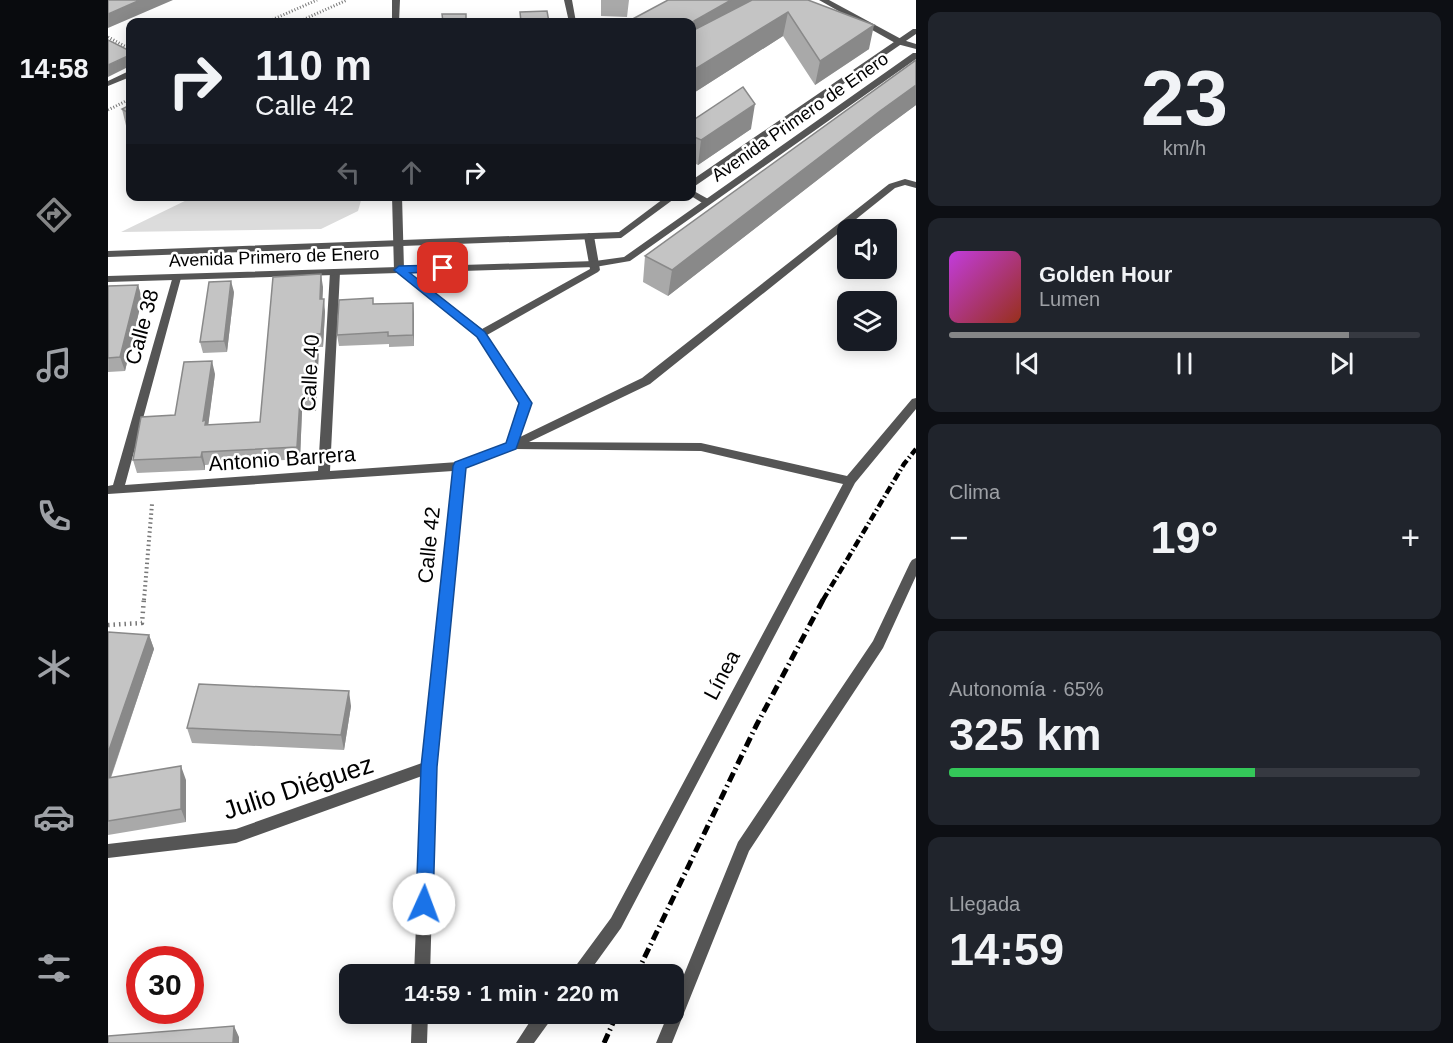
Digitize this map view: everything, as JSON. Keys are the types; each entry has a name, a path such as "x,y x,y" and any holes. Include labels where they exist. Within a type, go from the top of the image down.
{"street":[{"path":"396,0 396,18"},
{"path":"568,0 572,18"},
{"path":"823,0 900,42 916,47"},
{"name":"Avenida Primero de Enero","path":"696,181 916,31"},
{"name":"Avenida Primero de Enero","path":"108,279 595,264 627,259 916,55"},
{"path":"108,84 126,77"},
{"path":"459,466 511,446 646,381 892,186 905,182 916,185"},
{"path":"696,196 706,202"},
{"path":"397,201 399,270 481,334 526,403 511,446"},
{"name":"Avenida Primero de Enero","path":"108,254 621,235 667,201"},
{"path":"481,334 595,270 589,236"},
{"name":"Calle 40","path":"324,476 334,272"},
{"name":"Calle 38","path":"113,490 176,278"},
{"name":"Línea","path":"585,964 616,923 850,481 916,402"},
{"path":"511,446 701,447 850,481"},
{"name":"Antonio Barrera","path":"113,490 459,466"},
{"name":"Calle 42","path":"424,964 429,767 459,466"},
{"path":"664,1043 743,847 878,644 916,563"},
{"name":"Julio Diéguez","path":"108,851 236,836 429,767"},
{"path":"419,1043 420,1024"},
{"path":"525,1043 535,1024"}],"path":[{"path":"276,18 317,0"},
{"path":"307,18 348,0"},
{"path":"108,37 126,47"},
{"path":"108,110 126,101"},
{"path":"108,625 142,623 153,488"}],"shaded area":[{"path":"185,201 361,201 358,211 321,229 121,232"}],"building":[{"path":"108,0 140,0 108,14"},
{"path":"668,0 731,0 696,20 696,18 634,18"},
{"path":"752,0 808,0 874,25 820,61 788,12 696,69 696,29"},
{"path":"547,11 548,18 521,18 520,12"},
{"path":"442,14 466,14 466,18 442,18"},
{"path":"108,40 126,49 126,57 108,65"},
{"path":"916,60 916,85 672,270 645,256"},
{"path":"743,87 755,104 701,140 696,138 696,118"},
{"path":"321,274 320,299 324,299 321,334 317,334 314,398 300,399 297,447 202,452 201,457 133,460 141,417 175,415 184,362 212,361 203,421 206,420 205,425 260,422 273,277"},
{"path":"231,281 224,341 200,342 209,282"},
{"path":"138,285 120,357 108,358 108,286"},
{"path":"373,298 373,304 413,303 413,335 388,336 388,332 337,335 339,300"},
{"path":"108,632 149,635 108,753"},
{"path":"199,684 349,691 341,735 187,728"},
{"path":"181,766 181,809 108,821 108,778"},
{"path":"234,1026 233,1043 108,1043 108,1036"}],"railway":[{"path":"823,600 904,464 916,449"},
{"path":"641,964 756,726 824,598"},
{"path":"604,1043 613,1024"}],"route":[{"path":"424,904 429,767 459,466 511,446 526,403 481,334 399,270 443,268"}]}
